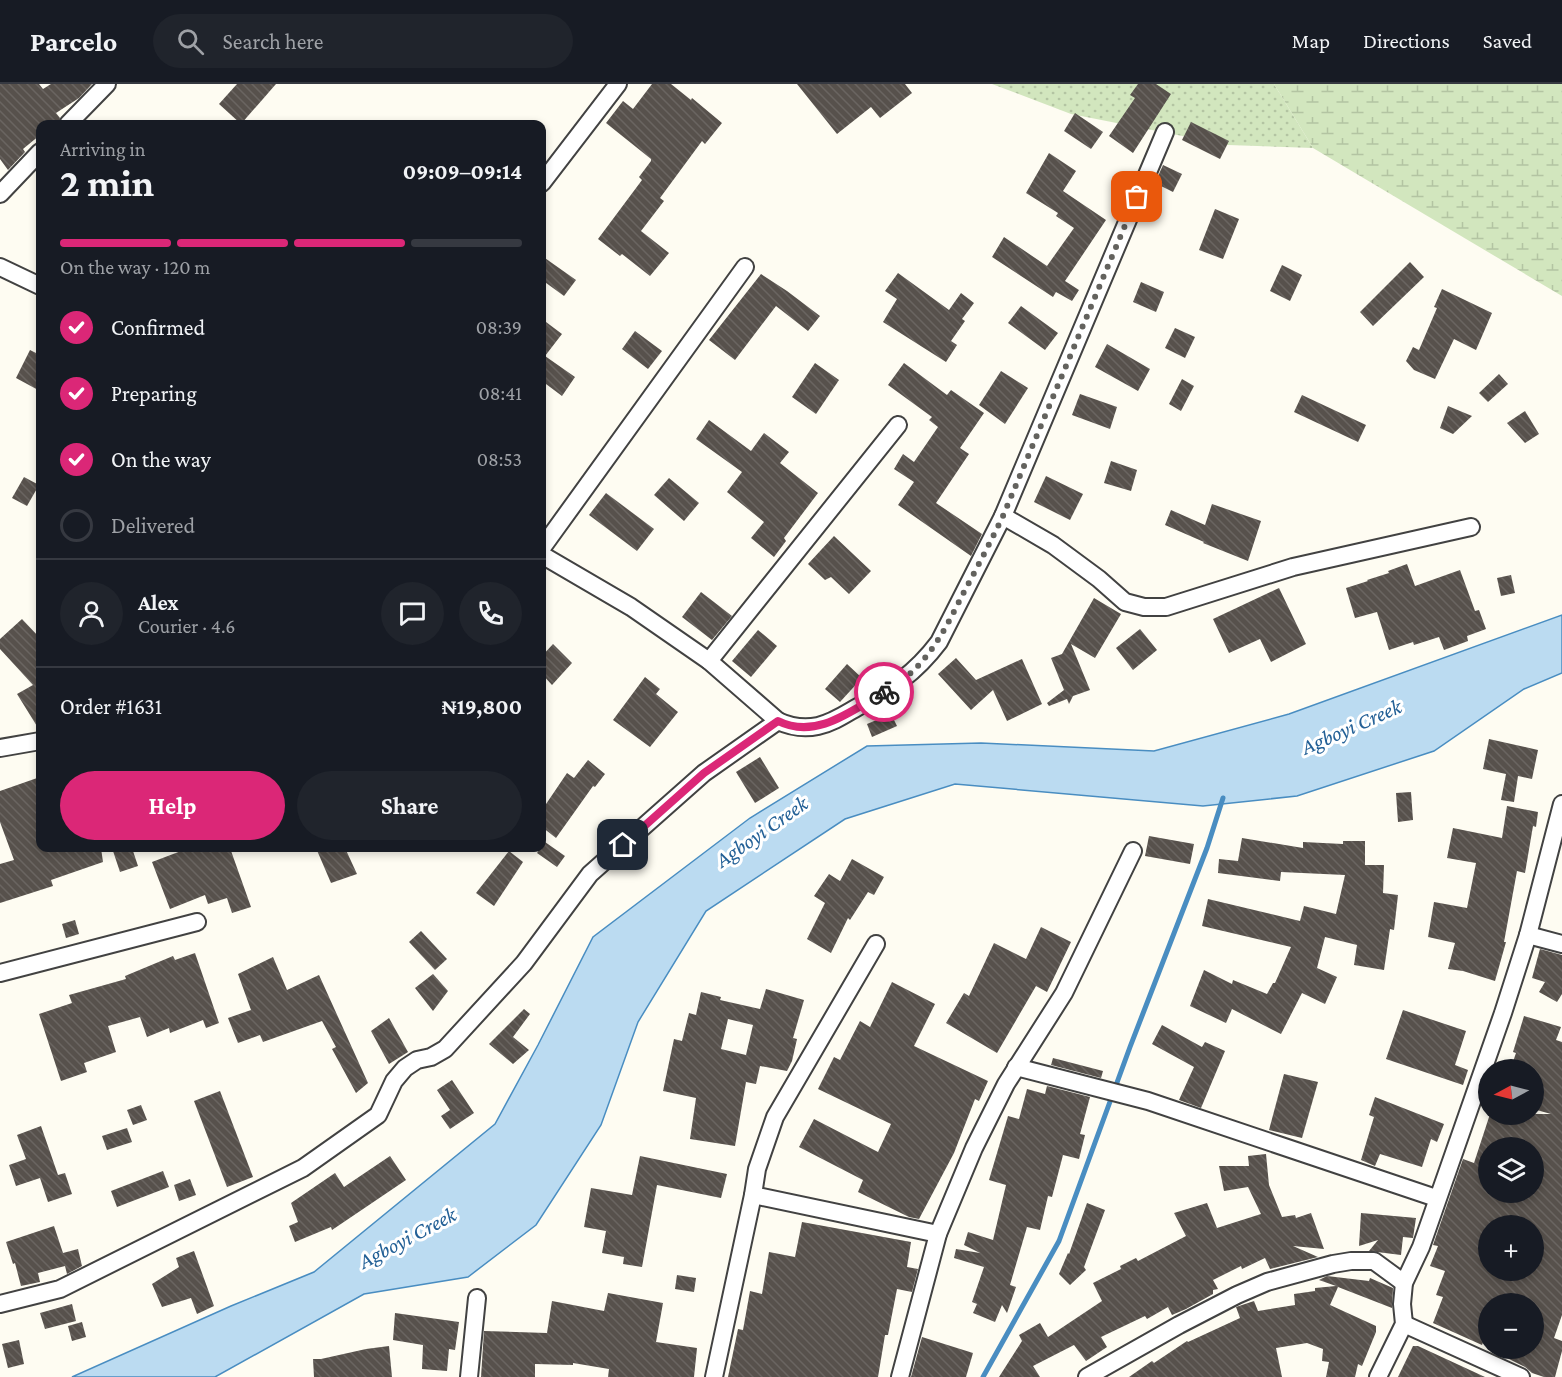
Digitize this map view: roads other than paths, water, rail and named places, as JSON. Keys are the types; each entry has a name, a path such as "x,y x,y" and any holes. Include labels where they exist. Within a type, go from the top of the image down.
{"street":[{"path":"72,120 107,84"},
{"path":"546,178 618,84"},
{"path":"546,557 631,607 709,661 778,721 790,727 818,726 833,721 910,675 926,660 939,642 1003,516 1165,132"},
{"path":"0,194 36,156"},
{"path":"0,267 36,284"},
{"path":"546,542 746,267"},
{"path":"709,661 898,425"},
{"path":"1003,516 1053,545 1099,579 1125,602 1144,607 1166,607 1293,567 1471,527"},
{"path":"0,1305 60,1289 250,1195 303,1168 378,1115 394,1081 405,1068 417,1060 431,1057 445,1049 524,963 590,874 704,773 778,721"},
{"path":"0,748 36,742"},
{"path":"1378,1377 1404,1324 1402,1304 1404,1283 1421,1247 1436,1198 1499,1025 1528,935 1562,804"},
{"path":"900,1377 938,1234 974,1149 1006,1084 1064,993 1133,851"},
{"path":"0,973 197,922"},
{"path":"1528,935 1562,944"},
{"path":"714,1377 757,1169 775,1117 876,944"},
{"path":"1016,1068 1148,1101 1436,1198"},
{"path":"753,1195 938,1234"},
{"path":"1087,1377 1179,1325 1267,1282 1351,1261 1374,1261 1404,1283"},
{"path":"469,1377 477,1298"},
{"path":"1404,1324 1521,1377"}],"water":[{"name":"Agboyi Creek","path":"1562,615 1562,673 1524,689 1434,751 1297,796 1203,806 955,784 845,819 706,911 638,1022 601,1125 536,1225 468,1277 364,1294 215,1377 72,1377 231,1306 314,1272 495,1124 593,937 750,818 867,746 981,743 1154,751 1289,714"}],"waterway":[{"path":"983,1377 1059,1241 1130,1047 1207,848 1223,798"}]}
